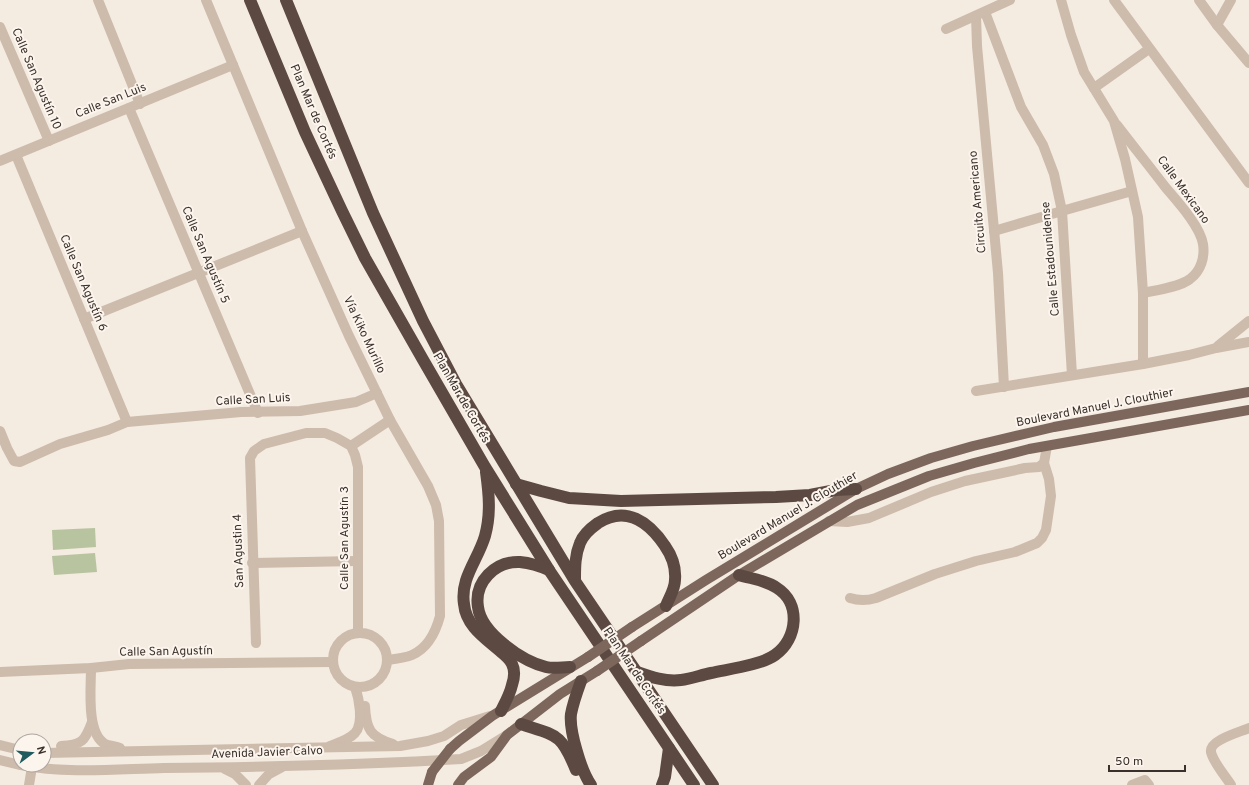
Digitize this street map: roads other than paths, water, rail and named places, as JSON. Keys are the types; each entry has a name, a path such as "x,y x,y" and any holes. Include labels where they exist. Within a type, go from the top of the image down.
{"highway":[{"name":"Plan Mar de Cortés","path":"250,0 306,132 365,258 485,467 549,570 694,785"},
{"name":"Plan Mar de Cortés","path":"286,0 373,213 423,321 456,384 575,580 713,785"},
{"path":"485,467 489,494 489,519 485,536 466,577 464,588 464,605 470,623 507,657 514,668 512,686 497,713"},
{"path":"516,484 569,498 621,501 776,497 810,495 836,490 856,489"},
{"path":"575,580 575,558 578,547 590,528 604,519 615,515 633,517 647,526 660,539 670,553 674,566 675,580 673,590 666,606"},
{"path":"549,570 536,565 519,562 507,564 495,569 485,578 481,586 478,596 478,607 483,621 491,632 516,653 548,668 570,667"},
{"path":"637,672 656,678 681,680 752,664 774,656 780,651 790,639 794,628 791,602 783,592 768,583 739,575"},
{"path":"580,681 574,698 571,716 576,747 584,774 591,785"},
{"path":"521,724 559,738 568,750 582,785"},
{"path":"662,785 665,777 669,748"}],"main road":[{"name":"Boulevard Manuel J. Clouthier","path":"428,785 432,772 450,749 459,740 497,713 570,667 588,658 632,627 856,489 888,474 930,458 973,446 1054,428 1249,392"},
{"path":"458,785 464,777 491,757 507,735 560,694 739,575 857,505 929,476 974,463 1047,446 1249,410"}],"street":[{"path":"98,0 140,104"},
{"name":"Vía Kiko Murillo","path":"206,0 302,231 349,336 390,420 428,486 436,505 439,521 440,616 437,628 430,640 412,655 387,660"},
{"path":"946,30 1010,0"},
{"name":"Calle Mexicano","path":"1061,0 1084,72 1107,111 1185,211 1199,232 1203,242 1204,256 1199,269 1190,280 1143,293"},
{"path":"1114,0 1249,183"},
{"path":"1199,0 1217,25 1249,63"},
{"path":"1217,25 1231,0"},
{"name":"Calle Estadounidense","path":"980,14 1021,107 1043,145 1054,174 1062,211 1072,375"},
{"name":"Circuito Americano","path":"980,14 977,46 994,232 1004,387"},
{"name":"Calle San Agustín 10","path":"0,27 49,141"},
{"path":"1094,88 1149,49"},
{"name":"Calle San Luis","path":"0,161 233,65"},
{"name":"Calle San Agustín 5","path":"129,108 258,413"},
{"name":"Calle Mexicano","path":"1114,121 1125,159 1138,217 1143,293 1143,364"},
{"name":"Calle San Agustín 6","path":"16,155 127,422"},
{"path":"994,232 1132,191"},
{"path":"84,319 302,231"},
{"path":"1216,348 1249,321"},
{"path":"976,391 1143,364 1249,342"},
{"name":"Calle San Luis","path":"3,449 14,461 20,462 60,444 108,430 127,422 235,412 258,413 300,411 356,402 377,393"},
{"path":"350,446 390,420"},
{"path":"0,431 3,449"},
{"name":"San Agustin 4","path":"256,643 252,563 250,458 254,450 264,444 306,433 325,433 350,446"},
{"name":"Calle San Agustín 3","path":"350,446 355,455 358,467 358,632"},
{"path":"850,598 858,601 876,598 935,574 976,561 1015,552 1036,543 1042,538 1046,530 1051,496 1049,480 1044,463 1047,446"},
{"path":"829,521 847,522 869,518 932,492 965,481 1025,468 1039,467 1044,463"},
{"path":"252,563 357,561"},
{"path":"358,632 367,633 382,643 386,651 387,660 383,674 378,680 360,687 347,684 340,678 335,671 332,662 336,645 342,638 358,632"},
{"name":"Calle San Agustín","path":"0,672 91,668 129,664 332,662"},
{"path":"91,668 92,722 96,735 105,744 133,751"},
{"path":"360,687 369,729 376,737 400,746"},
{"path":"327,748 352,736 357,730 360,719 358,695 360,687"},
{"name":"Avenida Javier Calvo","path":"52,752 400,746 428,741 444,736 461,725 497,713"},
{"path":"52,748 76,745 87,736 92,722"},
{"path":"1231,785 1211,752 1212,746 1218,741 1249,728"},
{"name":"Avenida Javier Calvo","path":"52,768 74,770 223,768 461,759 481,751 507,735"},
{"path":"0,745 12,748"},
{"name":"Avenida Javier Calvo","path":"0,760 12,763"},
{"path":"259,785 269,774 283,766"},
{"path":"223,768 235,774 246,785"},
{"path":"29,785 31,773"},
{"path":"1132,785 1147,782"}]}
